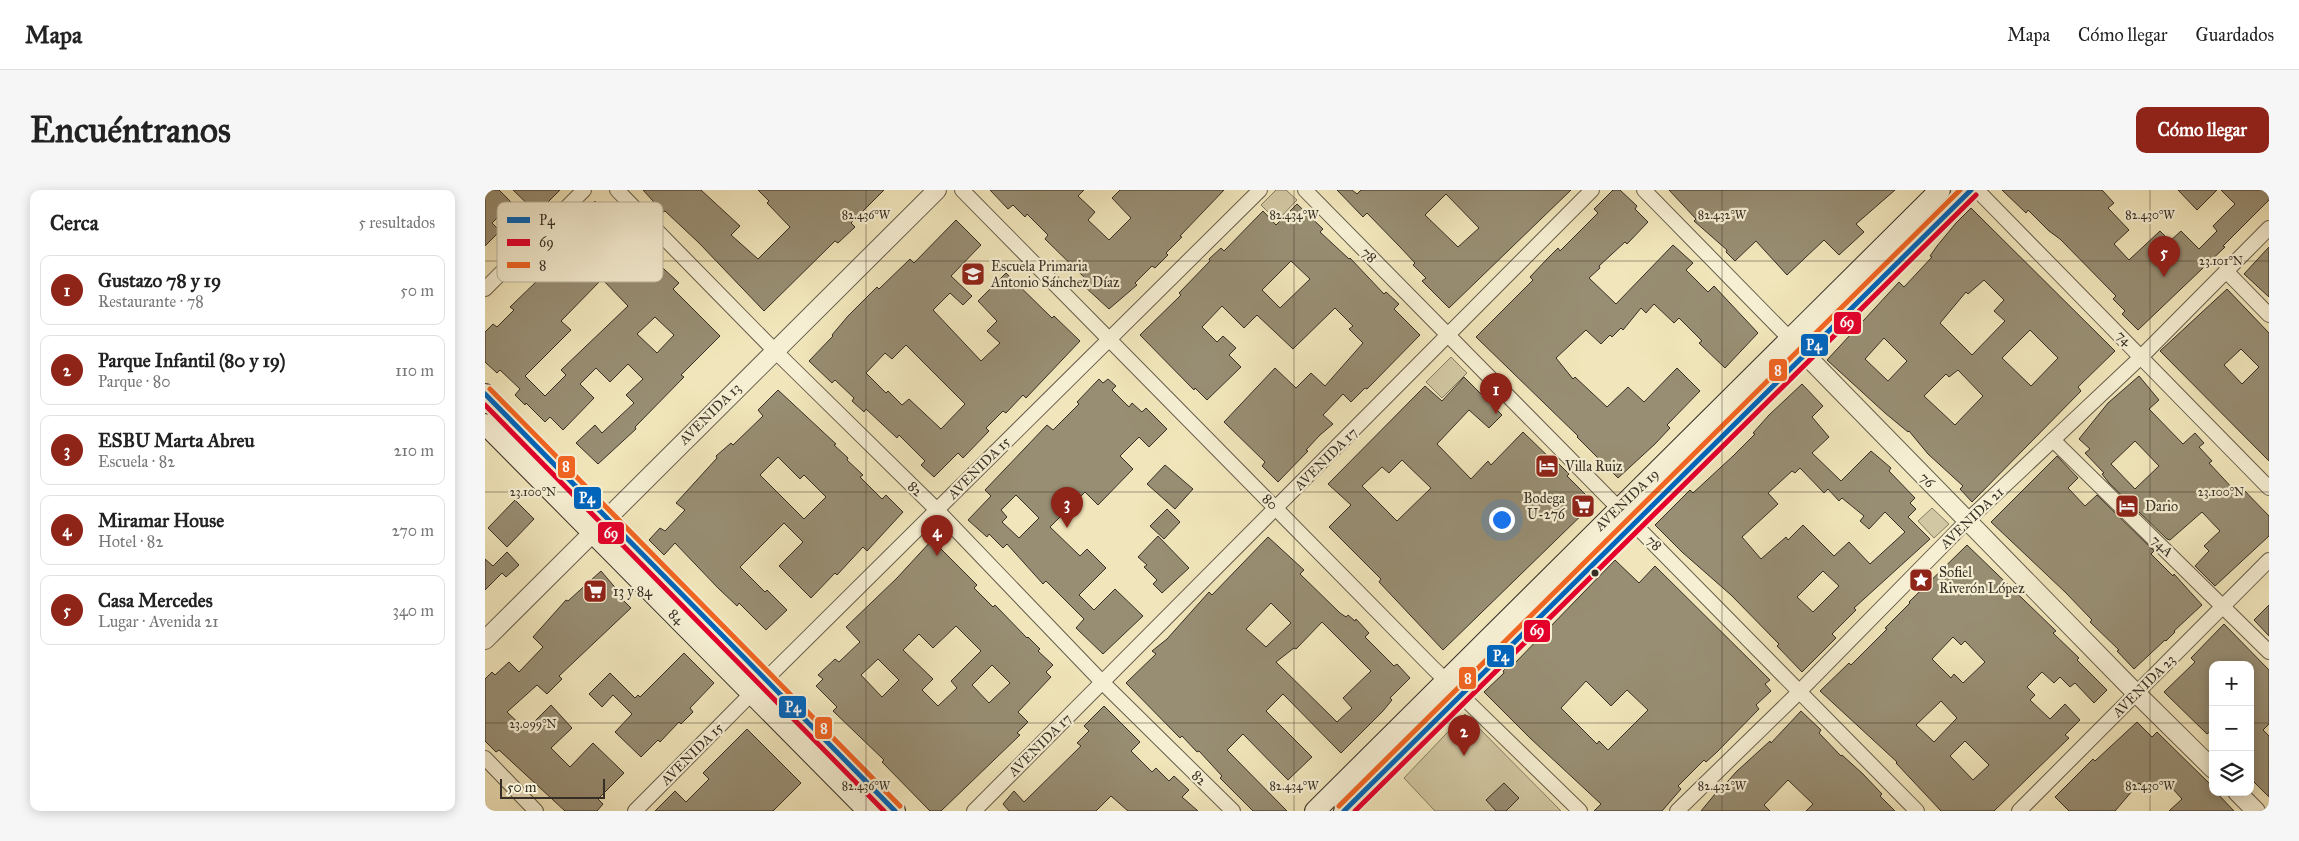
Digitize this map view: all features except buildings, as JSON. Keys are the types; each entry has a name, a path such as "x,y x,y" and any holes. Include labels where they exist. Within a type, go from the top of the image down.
{"main road":[{"name":"AVENIDA 19","path":"1315,811 1939,190"},
{"name":"AVENIDA 19","path":"1344,811 1971,190"},
{"name":"84","path":"485,394 607,518 868,811"},
{"name":"84","path":"485,424 593,533 895,811"}],"street":[{"path":"572,202 584,190"},
{"name":"82","path":"617,190 629,202"},
{"name":"AVENIDA 13","path":"485,640 774,350 937,190"},
{"name":"80","path":"962,190 1108,340 1446,680 1580,811"},
{"name":"AVENIDA 15","path":"635,811 758,686 1260,190"},
{"name":"78","path":"1305,190 1917,811"},
{"name":"AVENIDA 17","path":"974,811 1450,335 1592,190"},
{"name":"76","path":"1644,190 2137,694 2209,764"},
{"name":"74","path":"1977,190 2269,488"},
{"name":"AVENIDA 21","path":"1677,811 1799,692 1967,521 2141,356 2269,228"},
{"name":"82","path":"663,237 774,350 937,510 1102,682 1233,811"},
{"path":"2226,271 2269,316"},
{"path":"485,289 497,277"},
{"name":"74A","path":"2053,440 2269,652"},
{"name":"AVENIDA 23","path":"2019,811 2269,560"},
{"path":"485,758 536,811"},
{"path":"2241,796 2256,811"}],"shaded area":[{"path":"1276,190 1286,190 1297,200 1277,221 1261,205"},
{"path":"1451,357 1467,373 1442,398 1426,382"},
{"path":"1932,508 1949,524 1934,538 1918,521"},
{"path":"1465,714 1561,811 1435,811 1404,778"}],"transit line":[{"name":"8","path":"1339,806 1960,190"},
{"name":"P4","path":"1344,811 1971,190"},
{"name":"69","path":"1355,811 1976,195"},
{"name":"8","path":"490,389 900,806"},
{"name":"P4","path":"485,394 895,811"},
{"name":"69","path":"485,405 884,811"}],"place":[{"name":"Escuela Primaria Antonio Sánchez Díaz","path":"973,274"},
{"name":"Casa Mercedes","path":"2164,277"},
{"name":"Gustazo 78 y 19","path":"1496,414"},
{"name":"Villa Ruiz","path":"1547,466"},
{"name":"Bodega U-276","path":"1583,506"},
{"name":"Dario","path":"2127,506"},
{"name":"ESBU Marta Abreu","path":"1067,528"},
{"name":"Miramar House","path":"937,556"},
{"name":"Sofiel Riverón López","path":"1921,580"},
{"name":"13 y 84","path":"595,591"},
{"name":"Parque Infantil (80 y 19)","path":"1464,756"}]}
